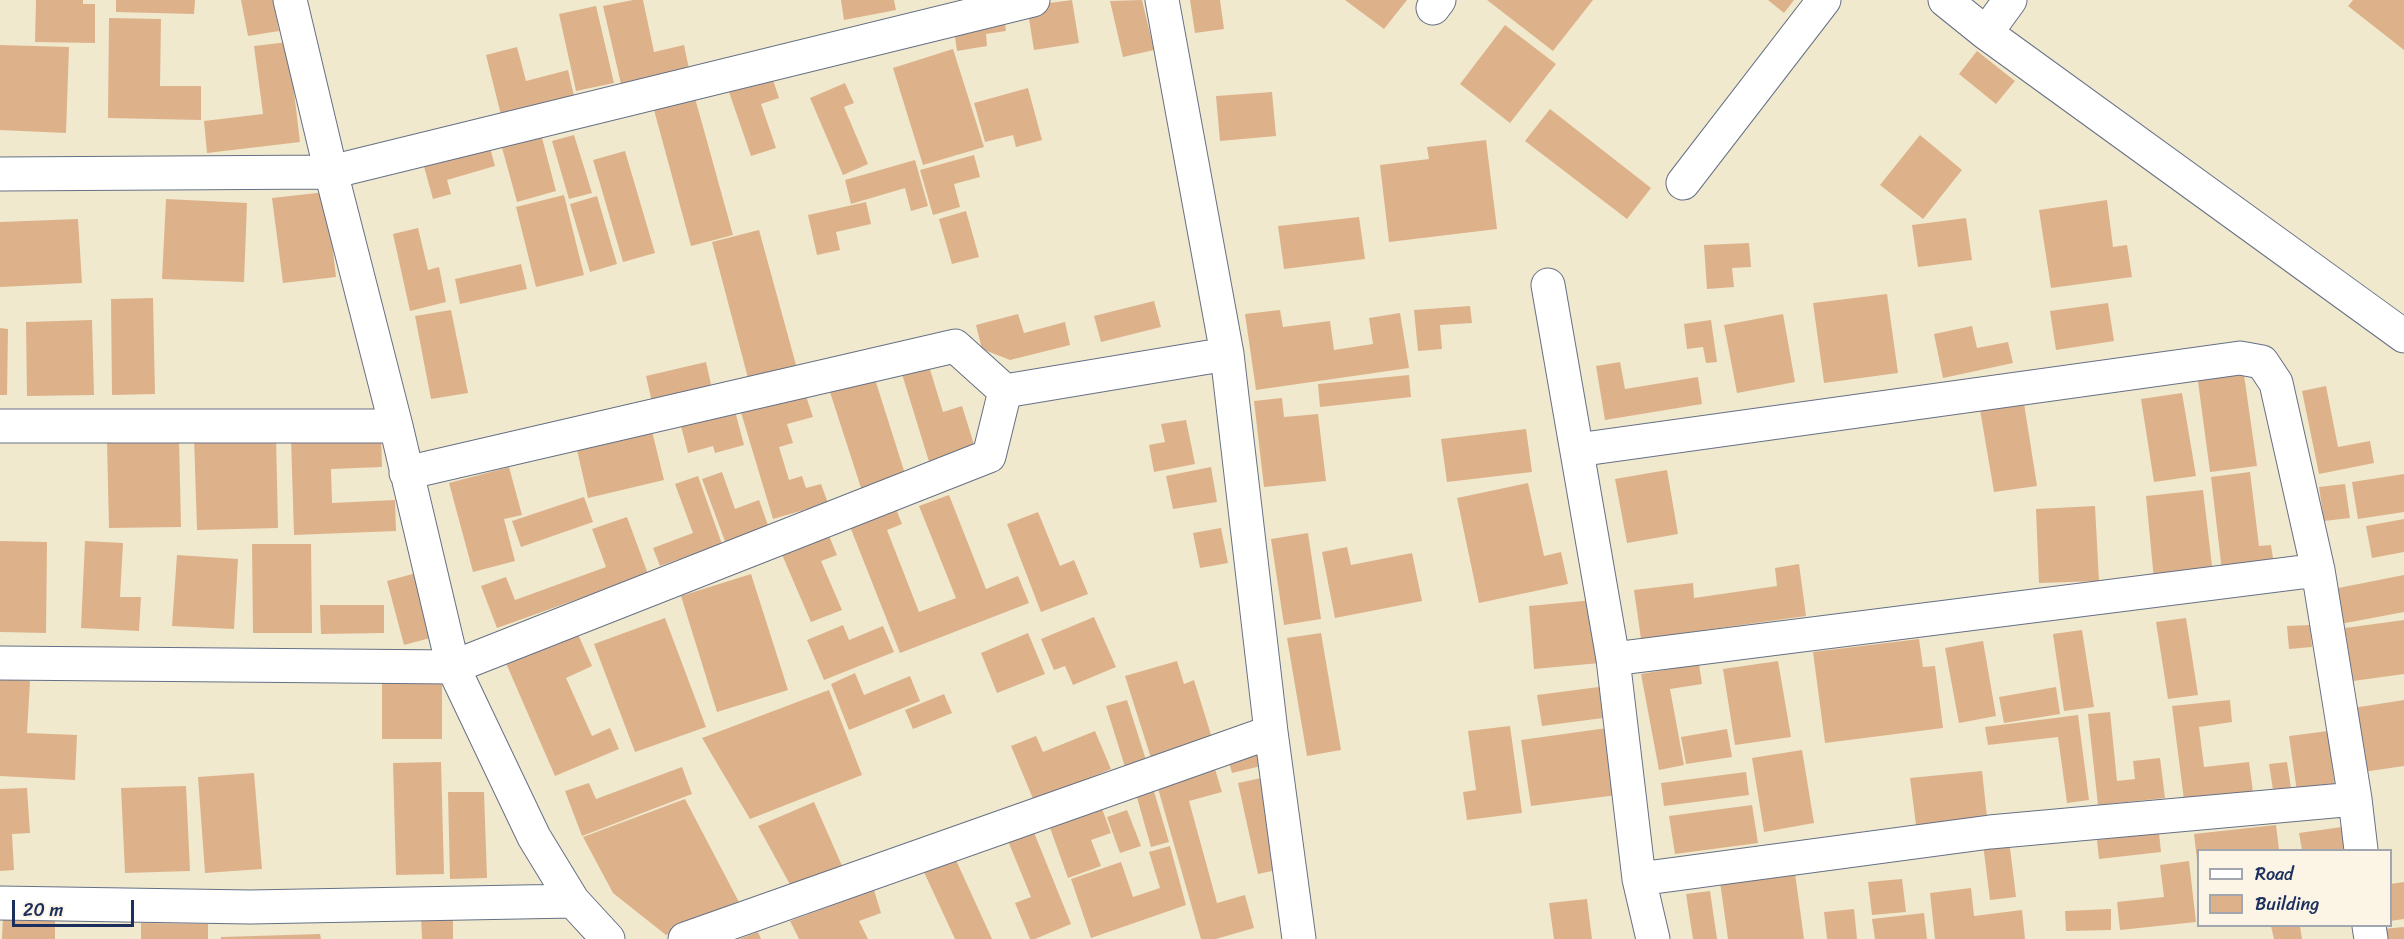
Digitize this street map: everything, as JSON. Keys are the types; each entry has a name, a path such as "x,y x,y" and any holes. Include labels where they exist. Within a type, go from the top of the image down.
{"street":[{"path":"290,0 396,426 453,667 534,837 573,901 608,939"},
{"path":"0,174 331,172 1033,0"},
{"path":"1162,0 1227,354 1271,732 1299,939"},
{"path":"1683,183 1824,0"},
{"path":"1945,0 1986,33 2404,336"},
{"path":"1986,33 2010,0"},
{"path":"1548,285 1613,659 1639,879 1653,939"},
{"path":"406,473 955,346 1005,391"},
{"path":"1005,391 1227,354"},
{"path":"1577,450 2240,358 2262,362 2276,382 2318,570 2355,798 2361,849"},
{"path":"0,663 453,667 989,456 1005,391"},
{"path":"0,426 396,426"},
{"path":"1613,659 2318,570"},
{"path":"686,939 1271,732"},
{"path":"1639,879 1990,832 2355,798"},
{"path":"0,903 250,908 573,901"}],"building":[{"path":"36,0 83,0 83,4 95,4 95,43 35,42"},
{"path":"116,0 195,0 194,14 116,12"},
{"path":"241,0 273,0 279,31 248,36"},
{"path":"643,0 654,52 684,45 689,69 621,84 603,6"},
{"path":"841,0 894,0 896,10 844,20"},
{"path":"1072,0 1079,43 1034,50 1027,6"},
{"path":"1142,0 1154,50 1123,57 1110,1"},
{"path":"1190,0 1220,0 1224,29 1195,33"},
{"path":"1345,0 1407,0 1384,29"},
{"path":"1487,0 1593,0 1553,51"},
{"path":"1768,0 1794,0 1784,13"},
{"path":"2353,0 2404,0 2404,50 2348,6"},
{"path":"596,6 614,83 576,91 559,14"},
{"path":"1004,14 1006,31 986,34 987,46 957,51 953,22"},
{"path":"109,18 161,19 160,86 201,86 201,120 108,118"},
{"path":"1505,25 1556,64 1510,123 1460,84"},
{"path":"288,42 300,142 207,153 204,121 263,114 254,46"},
{"path":"0,45 69,47 66,133 0,130"},
{"path":"517,47 526,81 568,70 574,96 501,115 486,55"},
{"path":"953,49 984,147 923,165 893,68"},
{"path":"1977,51 2015,81 1996,104 1959,74"},
{"path":"772,77 779,98 761,104 776,148 751,156 729,92"},
{"path":"845,83 854,103 844,107 868,164 843,175 810,98"},
{"path":"1028,88 1042,140 1016,147 1013,135 985,142 974,103"},
{"path":"1272,92 1276,136 1220,141 1216,96"},
{"path":"695,98 733,235 691,246 654,110"},
{"path":"1550,109 1651,188 1627,219 1525,141"},
{"path":"541,134 556,191 517,202 501,144"},
{"path":"574,135 592,193 569,199 552,141"},
{"path":"1920,135 1962,170 1923,219 1880,185"},
{"path":"1486,140 1497,229 1389,242 1380,165 1429,159 1427,147"},
{"path":"489,144 495,166 447,180 451,194 433,199 423,163"},
{"path":"625,151 655,253 623,262 593,160"},
{"path":"974,155 980,177 954,184 960,207 933,215 920,170"},
{"path":"915,160 928,206 911,211 905,188 851,204 845,180"},
{"path":"326,192 336,277 283,283 272,198"},
{"path":"564,195 584,275 536,287 516,207"},
{"path":"597,196 617,264 590,272 570,204"},
{"path":"166,199 247,203 244,282 162,279"},
{"path":"2107,200 2113,247 2127,245 2132,277 2051,288 2039,210"},
{"path":"866,202 871,224 836,232 840,250 817,255 808,215"},
{"path":"966,211 979,257 952,264 939,219"},
{"path":"1359,217 1365,259 1284,269 1278,226"},
{"path":"1966,218 1972,260 1918,267 1912,225"},
{"path":"78,219 82,283 0,287 0,222"},
{"path":"418,228 428,270 439,267 446,302 410,311 393,234"},
{"path":"759,230 796,365 748,378 712,242"},
{"path":"1749,243 1751,267 1732,268 1734,287 1707,289 1704,245"},
{"path":"521,264 527,289 460,304 455,279"},
{"path":"1887,294 1898,373 1824,383 1813,303"},
{"path":"153,298 155,394 112,395 111,299"},
{"path":"1154,301 1161,327 1101,342 1094,316"},
{"path":"2108,303 2114,341 2056,350 2050,311"},
{"path":"1470,306 1472,323 1440,325 1442,349 1418,351 1414,310"},
{"path":"451,310 468,393 431,399 415,316"},
{"path":"1280,310 1283,327 1330,321 1334,350 1373,344 1369,318 1400,313 1409,368 1256,390 1245,314"},
{"path":"1018,314 1024,333 1065,322 1070,345 1010,360 982,349 976,325"},
{"path":"1783,314 1795,382 1737,393 1724,325"},
{"path":"92,320 94,395 27,396 26,322"},
{"path":"1711,320 1717,362 1706,363 1703,347 1687,349 1684,324"},
{"path":"1972,326 1977,348 2008,342 2013,363 1943,378 1934,334"},
{"path":"0,328 8,329 7,395 0,395"},
{"path":"706,362 712,389 652,402 646,376"},
{"path":"1620,362 1625,389 1698,377 1702,404 1605,420 1596,366"},
{"path":"929,366 943,412 962,406 976,451 930,465 902,374"},
{"path":"2243,368 2257,466 2210,472 2197,374"},
{"path":"1409,375 1411,397 1320,407 1318,384"},
{"path":"874,376 906,477 862,491 829,389"},
{"path":"2326,386 2338,447 2370,441 2374,463 2319,474 2302,391"},
{"path":"804,390 813,417 787,424 793,443 779,447 789,480 802,476 806,488 821,484 828,503 773,519 740,409"},
{"path":"2182,393 2196,476 2154,482 2141,399"},
{"path":"2023,397 2037,486 1994,492 1979,404"},
{"path":"1282,398 1284,417 1318,414 1326,481 1264,487 1254,401"},
{"path":"735,411 744,445 715,453 713,446 688,453 681,426"},
{"path":"1186,420 1195,464 1154,472 1149,445 1165,442 1161,424"},
{"path":"1526,429 1532,472 1447,482 1441,439"},
{"path":"652,431 664,480 588,498 577,450"},
{"path":"276,435 278,528 197,530 194,437"},
{"path":"381,435 382,467 331,469 332,503 395,500 396,531 294,535 291,439"},
{"path":"179,439 181,527 109,528 107,441"},
{"path":"509,467 522,515 504,519 515,561 473,572 449,483"},
{"path":"1211,467 1217,502 1173,509 1166,476"},
{"path":"1667,470 1678,534 1627,543 1615,479"},
{"path":"722,472 735,509 759,500 769,528 726,544 702,479"},
{"path":"2250,472 2259,546 2271,545 2274,565 2222,571 2211,477"},
{"path":"2404,474 2404,512 2358,519 2352,482"},
{"path":"698,476 722,544 660,566 653,548 693,533 675,484"},
{"path":"1528,483 1544,556 1561,552 1568,584 1479,603 1457,498"},
{"path":"2345,484 2350,518 2324,521 2319,487"},
{"path":"2203,490 2213,574 2154,580 2146,496"},
{"path":"949,495 986,589 1018,576 1029,603 900,653 847,519 893,501 902,524 887,530 919,612 956,598 919,506"},
{"path":"584,497 593,522 521,547 512,521"},
{"path":"2095,506 2099,581 2039,583 2036,509"},
{"path":"1038,512 1060,566 1074,560 1088,594 1041,612 1007,524"},
{"path":"627,517 648,574 497,628 481,586 506,577 515,600 606,567 592,529"},
{"path":"2404,519 2404,552 2372,558 2366,526"},
{"path":"1221,528 1228,563 1200,568 1193,533"},
{"path":"827,531 837,555 821,561 842,610 811,622 780,550"},
{"path":"1308,533 1321,619 1284,625 1271,539"},
{"path":"0,541 47,542 46,633 0,632"},
{"path":"85,541 123,543 120,597 141,597 139,631 81,628"},
{"path":"252,544 311,544 312,633 253,633"},
{"path":"1347,547 1351,565 1412,553 1422,601 1335,618 1322,552"},
{"path":"177,555 238,559 234,629 172,626"},
{"path":"1799,564 1806,616 1641,639 1634,590 1693,583 1694,598 1777,586 1775,568"},
{"path":"416,573 434,637 404,645 387,581"},
{"path":"751,574 788,690 717,712 681,596"},
{"path":"2404,575 2404,612 2340,624 2333,589"},
{"path":"1594,600 1600,663 1534,669 1529,606"},
{"path":"320,605 384,605 384,633 321,634"},
{"path":"1094,617 1116,667 1073,685 1065,666 1054,670 1041,639"},
{"path":"665,618 706,727 635,752 594,644"},
{"path":"2186,618 2198,695 2168,699 2156,622"},
{"path":"2404,620 2404,674 2353,681 2345,628"},
{"path":"573,623 592,666 566,678 592,736 610,728 619,749 555,776 502,654"},
{"path":"843,625 849,640 883,626 894,652 824,680 807,640"},
{"path":"2310,625 2312,647 2289,649 2287,626"},
{"path":"2082,630 2094,707 2064,711 2053,634"},
{"path":"1028,633 1045,674 997,693 981,653"},
{"path":"1321,633 1341,750 1307,756 1287,638"},
{"path":"1919,639 1923,667 1935,666 1943,728 1825,743 1813,652"},
{"path":"1983,641 1996,716 1959,723 1945,648"},
{"path":"1177,661 1184,684 1194,680 1212,738 1151,758 1125,676"},
{"path":"1778,661 1791,737 1735,745 1723,669"},
{"path":"1699,664 1702,684 1670,689 1684,765 1659,770 1641,674"},
{"path":"855,673 864,695 910,676 920,701 849,730 831,684"},
{"path":"382,677 442,677 442,739 382,739"},
{"path":"0,679 30,681 27,733 77,735 75,780 0,776"},
{"path":"1599,687 1603,718 1542,726 1537,695"},
{"path":"2056,687 2060,714 2004,723 1999,697"},
{"path":"829,690 862,775 750,819 702,738"},
{"path":"944,694 952,713 913,729 905,710"},
{"path":"1127,700 1146,760 1125,767 1106,706"},
{"path":"2230,700 2232,722 2199,727 2204,767 2249,762 2253,792 2184,800 2172,706"},
{"path":"2404,700 2404,766 2363,772 2353,708"},
{"path":"2110,712 2117,781 2135,779 2133,761 2160,758 2165,798 2098,805 2088,714"},
{"path":"2078,715 2089,800 2067,803 2058,737 1988,745 1985,727"},
{"path":"1510,726 1522,813 1467,820 1463,792 1476,790 1468,731"},
{"path":"1607,728 1617,795 1531,806 1521,740"},
{"path":"1727,729 1732,757 1686,764 1681,737"},
{"path":"1095,731 1111,769 1034,801 1011,746 1036,736 1043,752"},
{"path":"2328,731 2335,787 2297,792 2289,736"},
{"path":"1256,748 1261,766 1232,773 1227,755"},
{"path":"1802,750 1814,823 1764,832 1752,758"},
{"path":"441,762 444,874 396,875 393,763"},
{"path":"2287,762 2291,788 2273,790 2269,764"},
{"path":"682,767 692,794 582,836 565,791 589,783 596,799"},
{"path":"1215,769 1222,792 1189,801 1217,903 1245,895 1254,928 1216,939 1201,939 1157,785"},
{"path":"1982,771 1987,817 1916,825 1910,778"},
{"path":"1746,772 1749,795 1664,806 1661,783"},
{"path":"254,773 262,869 205,873 198,777"},
{"path":"1261,778 1281,869 1258,874 1238,783"},
{"path":"186,786 190,871 125,873 121,788"},
{"path":"27,788 30,833 12,834 14,870 0,871 0,789"},
{"path":"1153,788 1169,842 1151,847 1136,794"},
{"path":"448,792 484,792 487,878 450,879"},
{"path":"685,799 740,904 666,935 613,893 583,837"},
{"path":"814,802 843,868 793,890 758,826"},
{"path":"1752,805 1758,843 1675,854 1669,816"},
{"path":"1101,806 1111,833 1091,840 1101,866 1068,878 1049,825"},
{"path":"1127,810 1141,846 1120,853 1107,817"},
{"path":"2276,825 2279,849 2197,849 2197,860 2194,834"},
{"path":"2342,827 2345,849 2302,849 2299,833"},
{"path":"1033,830 1071,924 1030,939 1015,903 1031,897 1008,841"},
{"path":"2159,833 2161,852 2099,859 2097,840"},
{"path":"2009,840 2016,897 1990,900 1983,844"},
{"path":"1170,846 1186,905 1091,938 1071,879 1121,862 1133,897 1160,888 1149,852"},
{"path":"955,858 992,939 955,939 924,872"},
{"path":"2189,861 2196,922 2120,930 2117,902 2164,897 2160,865"},
{"path":"1795,873 1804,939 1728,939 1720,882"},
{"path":"1902,879 1906,912 1872,915 1868,882"},
{"path":"2404,882 2404,919 2392,921 2392,884"},
{"path":"1971,888 1974,916 2022,910 2025,939 1935,939 1930,893"},
{"path":"874,890 881,913 859,921 868,939 799,939 790,921"},
{"path":"1710,891 1717,939 1693,939 1686,894"},
{"path":"1587,899 1592,939 1554,939 1549,903"},
{"path":"1854,909 1857,939 1827,939 1824,912"},
{"path":"2111,909 2111,930 2066,931 2065,911"},
{"path":"1924,913 1927,939 1875,939 1872,919"},
{"path":"3,915 55,916 55,939 2,939"},
{"path":"421,916 453,916 453,939 422,939"},
{"path":"141,923 208,924 208,939 141,939"},
{"path":"2271,927 2300,927 2302,939 2274,939"},
{"path":"2404,927 2404,939 2383,939 2382,929"},
{"path":"758,932 761,939 739,939"},
{"path":"320,934 321,939 221,939 221,937"}]}
